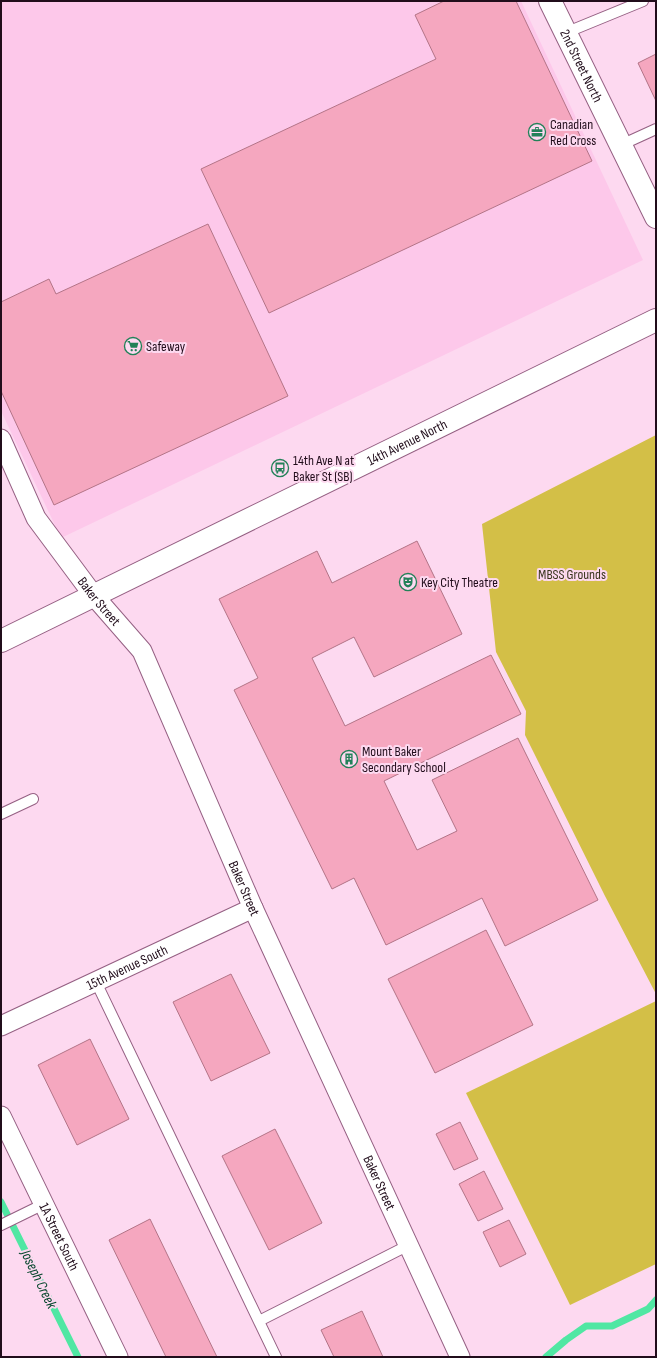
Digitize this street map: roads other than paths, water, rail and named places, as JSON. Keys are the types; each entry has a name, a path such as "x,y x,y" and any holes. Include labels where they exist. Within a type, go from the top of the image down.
{"street":[{"name":"2nd Street North","path":"550,1 656,217"},
{"name":"14th Avenue North","path":"1,641 656,320"},
{"name":"Baker Street","path":"1,439 36,518 94,596 142,651 253,908 460,1357"},
{"name":"15th Avenue South","path":"1,1026 253,908"},
{"name":"1A Street South","path":"1,1116 118,1357"}],"lane":[{"path":"565,33 643,1"},
{"path":"620,145 656,129"},
{"path":"1,814 33,799"},
{"path":"96,982 276,1357"},
{"path":"1,1225 44,1204"},
{"path":"259,1321 409,1246"}],"waterway":[{"name":"Joseph Creek","path":"1,1202 78,1357"},
{"name":"Joseph Creek","path":"546,1357 586,1326 612,1326 648,1309 656,1300"}],"place":[{"name":"Canadian Red Cross","path":"537,132"},
{"name":"Safeway","path":"133,346"},
{"name":"14th Ave N at Baker St (SB)","path":"280,468"},
{"name":"Key City Theatre","path":"408,582"},
{"name":"Mount Baker Secondary School","path":"349,759"}],"park label":[{"name":"MBSS Grounds","path":"572,574"}]}
